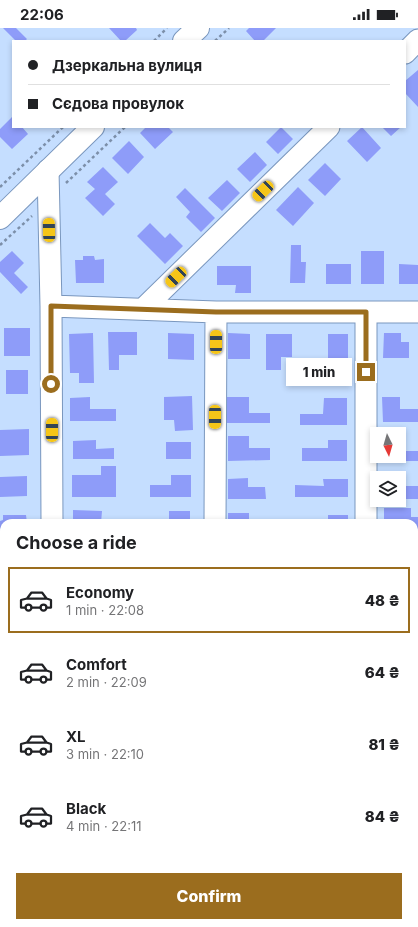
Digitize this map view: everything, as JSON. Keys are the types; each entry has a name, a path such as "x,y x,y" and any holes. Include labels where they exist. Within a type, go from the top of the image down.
{"main road":[{"path":"185,40 198,28"},
{"path":"0,218 93,128"}],"street":[{"path":"406,51 418,40"},
{"path":"143,309 328,128"},
{"path":"48,170 51,306 52,519"},
{"path":"51,306 216,312 418,312"},
{"path":"215,519 216,312"},
{"path":"366,312 366,519"}],"path":[{"path":"155,40 167,28"},
{"path":"216,40 229,28"},
{"path":"0,187 62,128"}],"building":[{"path":"3,28 16,28 27,39 15,40"},
{"path":"109,28 136,28 137,30 126,40 120,40"},
{"path":"249,28 276,28 264,40 254,40 246,31"},
{"path":"418,70 418,107 406,94 406,80"},
{"path":"12,117 12,128 23,128 28,134 12,149 0,137 0,129"},
{"path":"145,128 169,128 173,132 155,149 140,133"},
{"path":"280,128 282,128 293,139 278,154 266,142"},
{"path":"361,128 363,128 381,148 367,162 347,141"},
{"path":"383,128 400,128 391,136"},
{"path":"129,141 144,157 128,174 112,158"},
{"path":"255,152 267,165 250,182 237,169"},
{"path":"325,163 341,179 325,196 308,180"},
{"path":"103,167 118,182 105,194 115,204 103,216 85,198 95,189 87,182"},
{"path":"227,180 240,193 222,211 208,198"},
{"path":"298,187 314,203 293,226 276,210"},
{"path":"185,188 215,218 201,232 186,217 190,212 176,197"},
{"path":"150,223 165,238 170,233 183,246 165,264 137,236"},
{"path":"291,245 301,245 301,262 306,262 305,283 290,283"},
{"path":"12,251 24,263 14,273 28,287 21,294 0,272 0,262"},
{"path":"361,251 384,251 384,284 361,284"},
{"path":"83,256 94,256 95,260 104,259 104,283 76,283 75,260 83,260"},
{"path":"326,264 351,264 351,284 326,284"},
{"path":"399,264 418,265 418,284 399,284"},
{"path":"217,266 251,266 251,293 235,293 236,285 217,285"},
{"path":"4,328 30,328 30,356 4,356"},
{"path":"108,332 137,332 137,355 119,355 119,370 109,370"},
{"path":"93,333 94,383 79,383 79,373 70,373 69,334"},
{"path":"168,333 194,334 194,360 168,359"},
{"path":"228,333 250,334 250,359 228,359"},
{"path":"384,333 401,333 401,342 409,342 409,358 383,358"},
{"path":"266,334 292,334 292,357 281,357 281,370 266,370"},
{"path":"328,334 348,334 348,360 328,360"},
{"path":"6,370 28,370 28,394 6,394"},
{"path":"192,396 193,430 175,431 174,420 164,420 164,397"},
{"path":"90,397 90,409 116,409 116,421 70,421 70,398"},
{"path":"227,397 249,397 249,413 270,413 270,423 227,423"},
{"path":"382,397 400,397 400,409 418,409 418,422 383,422"},
{"path":"324,398 347,398 347,425 300,425 300,414 323,414"},
{"path":"29,429 29,455 0,456 0,430"},
{"path":"228,436 249,436 249,448 270,448 270,460 228,461"},
{"path":"96,440 96,449 114,448 114,459 73,459 73,441"},
{"path":"328,440 347,440 347,461 302,461 302,448 328,448"},
{"path":"166,442 191,442 191,459 166,459"},
{"path":"406,451 418,451 418,461 406,461"},
{"path":"101,466 116,466 116,497 72,497 72,475 101,475"},
{"path":"171,475 191,475 191,497 150,497 150,485 171,485"},
{"path":"27,476 27,496 0,497 0,477"},
{"path":"248,478 248,487 265,487 266,499 228,499 228,479"},
{"path":"323,479 348,479 348,497 295,497 295,485 324,486"},
{"path":"406,486 418,486 418,499 406,499"},
{"path":"384,508 411,508 411,517 418,517 418,519 384,519"},
{"path":"73,510 102,511 101,519 73,519"},
{"path":"169,511 190,511 190,519 169,519"},
{"path":"228,513 249,513 249,519 228,519"},
{"path":"3,515 26,515 26,519 3,519"},
{"path":"328,515 348,515 348,519 328,519"}],"route":[{"path":"51,384 51,306 216,312 366,312 366,372"}]}
